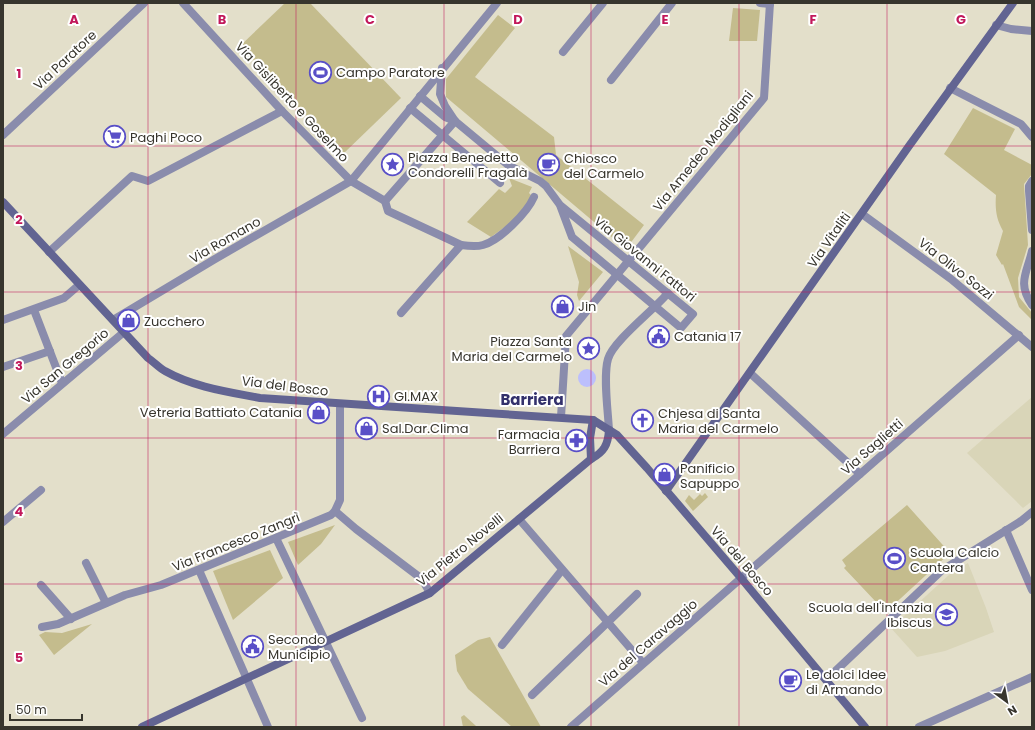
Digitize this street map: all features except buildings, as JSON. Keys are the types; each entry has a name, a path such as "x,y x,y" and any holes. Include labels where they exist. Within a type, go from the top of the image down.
{"main road":[{"name":"Via Vitaliti","path":"666,491 950,88 1013,3"},
{"name":"Via del Bosco","path":"3,202 148,358 165,371 185,380 211,388 260,398 593,420 618,437 666,491 741,578 865,727"},
{"path":"591,459 590,438 593,420"},
{"path":"604,450 609,430"},
{"name":"Via Pietro Novelli","path":"142,727 430,593 618,437"}],"street":[{"name":"Via Paratore","path":"3,135 144,3"},
{"name":"Via Gisliberto e Goselmo","path":"183,3 282,111 351,181"},
{"path":"497,3 442,68 351,181 385,201 388,211 461,245 482,245 493,240 526,211 534,197"},
{"path":"563,52 603,3"},
{"path":"611,80 672,3"},
{"name":"Via Amedeo Modigliani","path":"617,274 764,98 770,3 760,3"},
{"path":"996,25 1010,30 1032,31"},
{"name":"Via Giovanni Fattori","path":"442,68 440,94 445,106 455,121 508,165 540,181 560,205 693,314 681,328 572,238 560,205"},
{"path":"950,88 1021,124 1032,137"},
{"path":"385,201 455,121 445,117 420,96"},
{"path":"410,108 500,183"},
{"path":"49,252 132,176 148,181 282,111"},
{"path":"1032,180 1029,191 1032,230"},
{"name":"Via Romano","path":"113,320 215,259 351,181"},
{"name":"Via Olivo Sozzi","path":"862,214 951,279 1019,334 1032,347"},
{"path":"401,313 461,245"},
{"path":"1032,251 1023,282 1027,298 1032,305"},
{"path":"561,417 566,336 617,274"},
{"path":"3,320 64,298 79,285"},
{"path":"609,430 607,380 609,357 633,328 656,307 668,293"},
{"path":"34,310 62,383"},
{"name":"Via San Gregorio","path":"3,434 124,332"},
{"name":"Via Saglietti","path":"741,578 1019,334"},
{"path":"3,367 50,351"},
{"path":"750,373 860,474"},
{"path":"340,404 340,500 336,511 356,529 422,578 430,593"},
{"path":"3,522 41,490"},
{"name":"Via Francesco Zangrì","path":"42,627 58,624 71,619 125,595 161,585 325,519 336,511"},
{"path":"826,679 941,571 1021,521 1032,512"},
{"path":"519,519 643,663"},
{"path":"1006,530 1032,590"},
{"path":"276,538 362,718"},
{"path":"86,563 106,603"},
{"path":"199,570 268,727"},
{"path":"502,646 562,570"},
{"name":"Via del Caravaggio","path":"571,727 741,578"},
{"path":"41,585 71,619"},
{"path":"532,695 637,594"},
{"path":"918,727 1032,676"}],"shaded area":[{"name":"Campo Paratore","path":"285,3 310,3 401,98 343,154 240,46"},
{"path":"733,8 760,10 757,41 729,41"},
{"path":"498,15 515,28 475,77 554,137 556,155 644,225 626,249 446,97 446,79"},
{"path":"973,108 1015,129 1004,150 1032,165 1032,174 1024,184 1028,245 1018,278 1019,297 1032,313 1032,320 1019,307 1003,264 1002,265 996,255 1003,231 996,213 996,195 944,154"},
{"path":"509,178 532,187 529,193 532,196 516,219 491,237 467,222 499,189 505,193 512,186"},
{"path":"568,246 603,272 579,301 577,295 579,282"},
{"path":"1032,397 1032,501 1023,508 967,453"},
{"path":"705,493 708,497 693,511 685,501 689,495 694,500 700,494 702,496"},
{"name":"Scuola Calcio Cantera","path":"907,505 950,553 888,610 879,601 877,603 844,568 846,566 842,560"},
{"path":"335,525 321,544 298,565 288,542"},
{"path":"270,550 283,578 233,620 213,571"},
{"name":"Scuola dell'infanzia Ibiscus","path":"968,563 994,632 945,651 917,657 891,628 950,574"},
{"path":"92,624 54,655 39,635 45,632 62,633"},
{"path":"490,637 541,727 512,727 468,689 457,671 455,655 478,640"},
{"path":"464,715 476,726 463,727 461,717"}],"water":[{"path":"587,369 593,372 596,378 593,384 587,387 581,384 578,378 581,372"}],"place":[{"name":"Campo Paratore","path":"321,72"},
{"name":"Paghi Poco","path":"114,137"},
{"name":"Piazza Benedetto Condorelli Fragalà","path":"393,164"},
{"name":"Chiosco del Carmelo","path":"548,165"},
{"name":"Jin","path":"563,306"},
{"name":"Zucchero","path":"128,321"},
{"name":"Catania 17","path":"659,336"},
{"name":"Piazza Santa Maria del Carmelo","path":"588,348"},
{"name":"GI.MAX","path":"379,396"},
{"name":"Vetreria Battiato Catania","path":"318,412"},
{"name":"Chjesa di Santa Maria del Carmelo","path":"643,420"},
{"name":"Sal.Dar.Clima","path":"367,428"},
{"name":"Farmacia Barriera","path":"576,441"},
{"name":"Panificio Sapuppo","path":"664,475"},
{"name":"Scuola Calcio Cantera","path":"894,559"},
{"name":"Scuola dell'infanzia Ibiscus","path":"947,614"},
{"name":"Secondo Municipio","path":"253,646"},
{"name":"Le dolci Idee di Armando","path":"791,681"}],"district":[{"name":"Barriera","path":"532,399"}]}
